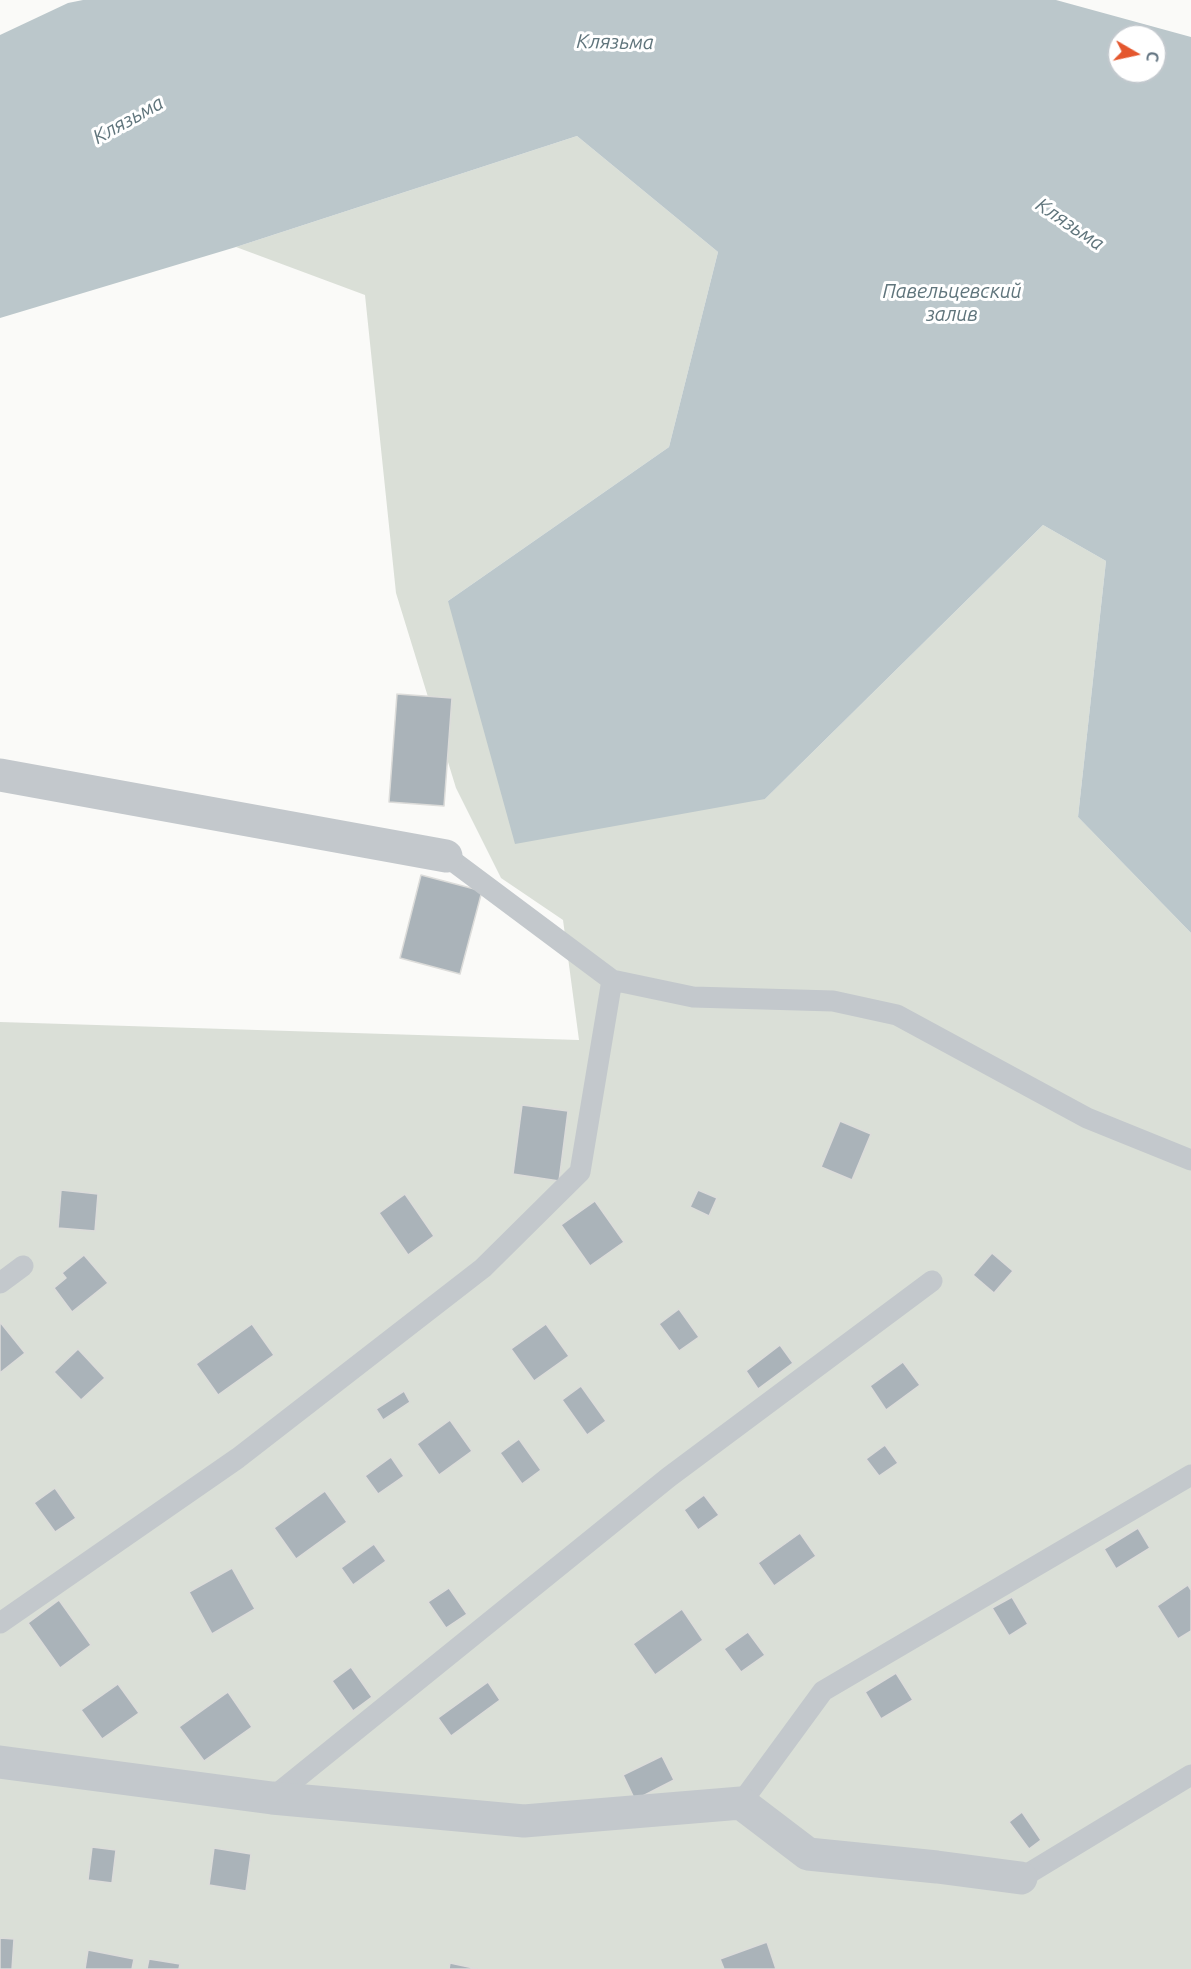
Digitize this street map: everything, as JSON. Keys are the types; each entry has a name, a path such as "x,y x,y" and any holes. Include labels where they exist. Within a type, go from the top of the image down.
{"street":[{"path":"0,775 446,856"},
{"path":"0,1762 272,1798 524,1821 741,1803 808,1854 937,1866 1021,1878"}],"lane":[{"path":"446,856 612,981 693,997 833,1001 897,1015 1087,1118 1191,1160"},
{"path":"0,1623 238,1458 483,1268 580,1172 612,981"},
{"path":"0,1283 23,1266"},
{"path":"272,1798 669,1477 932,1281"},
{"path":"741,1803 823,1691 1191,1475"},
{"path":"1021,1878 1191,1776"}],"shaded area":[{"path":"577,136 718,252 669,447 448,601 765,799 1043,525 1106,561 1078,817 1191,933 1191,1969 0,1969 0,1022 579,1040 563,920 501,878 456,788 396,593 365,295 236,247"}],"water":[{"name":"Павельцевский залив","path":"83,0 1056,0 1144,24 1107,24 1107,84 1167,84 1167,30 1191,37 1191,933 1078,817 1106,561 1043,525 765,799 515,844 448,601 669,447 718,252 577,136 236,247 0,318 0,35 68,3"}],"building":[{"path":"397,694 452,698 444,806 389,802"},
{"path":"421,875 482,891 460,974 400,958"},
{"path":"522,1105 568,1111 559,1181 513,1174"},
{"path":"840,1121 871,1134 852,1180 821,1167"},
{"path":"61,1190 98,1194 95,1231 58,1228"},
{"path":"698,1190 717,1198 709,1216 690,1207"},
{"path":"405,1194 434,1236 408,1255 379,1213"},
{"path":"595,1201 624,1242 590,1266 561,1225"},
{"path":"992,1253 1013,1271 994,1293 973,1275"},
{"path":"84,1255 108,1283 72,1312 54,1288 66,1278 62,1273"},
{"path":"679,1309 699,1337 679,1351 659,1324"},
{"path":"0,1322 25,1353 0,1373"},
{"path":"252,1324 274,1355 218,1395 196,1364"},
{"path":"546,1324 569,1356 534,1381 511,1349"},
{"path":"780,1345 793,1363 758,1389 746,1371"},
{"path":"78,1349 105,1378 81,1400 54,1372"},
{"path":"903,1362 920,1385 886,1410 870,1386"},
{"path":"581,1386 606,1421 587,1435 562,1400"},
{"path":"404,1391 410,1402 383,1420 376,1409"},
{"path":"450,1420 472,1451 439,1475 417,1444"},
{"path":"519,1439 541,1470 522,1484 500,1453"},
{"path":"885,1445 898,1463 879,1476 866,1459"},
{"path":"391,1457 404,1476 378,1494 365,1476"},
{"path":"55,1488 76,1518 55,1532 34,1503"},
{"path":"325,1491 347,1522 296,1559 274,1528"},
{"path":"704,1495 719,1515 698,1530 684,1510"},
{"path":"1138,1528 1150,1548 1116,1569 1104,1549"},
{"path":"800,1533 816,1556 774,1586 758,1563"},
{"path":"374,1544 386,1561 353,1585 341,1568"},
{"path":"232,1568 255,1609 212,1634 189,1592"},
{"path":"1188,1585 1191,1590 1191,1631 1178,1639 1157,1606"},
{"path":"449,1588 467,1614 446,1628 428,1602"},
{"path":"1012,1597 1028,1624 1009,1636 992,1608"},
{"path":"59,1600 91,1645 60,1668 28,1623"},
{"path":"682,1609 703,1640 655,1675 633,1644"},
{"path":"748,1632 765,1655 741,1672 724,1649"},
{"path":"351,1667 372,1697 353,1711 332,1681"},
{"path":"896,1673 913,1700 881,1719 865,1692"},
{"path":"488,1682 500,1700 451,1736 438,1718"},
{"path":"118,1684 139,1713 102,1739 81,1710"},
{"path":"228,1692 252,1727 204,1761 179,1727"},
{"path":"662,1756 674,1780 635,1800 623,1775"},
{"path":"1022,1812 1041,1840 1029,1849 1009,1822"},
{"path":"92,1847 116,1850 112,1883 88,1880"},
{"path":"214,1848 251,1854 246,1891 209,1885"},
{"path":"0,1938 14,1939 12,1969 0,1969"},
{"path":"767,1942 776,1969 724,1969 720,1959"},
{"path":"88,1950 134,1959 132,1969 85,1969"},
{"path":"149,1959 180,1964 179,1969 147,1969"},
{"path":"450,1963 478,1969 449,1969"}],"water label":[{"name":"Клязьма","path":"615,42"},
{"name":"Клязьма","path":"128,120"},
{"name":"Клязьма","path":"1070,224"}]}
